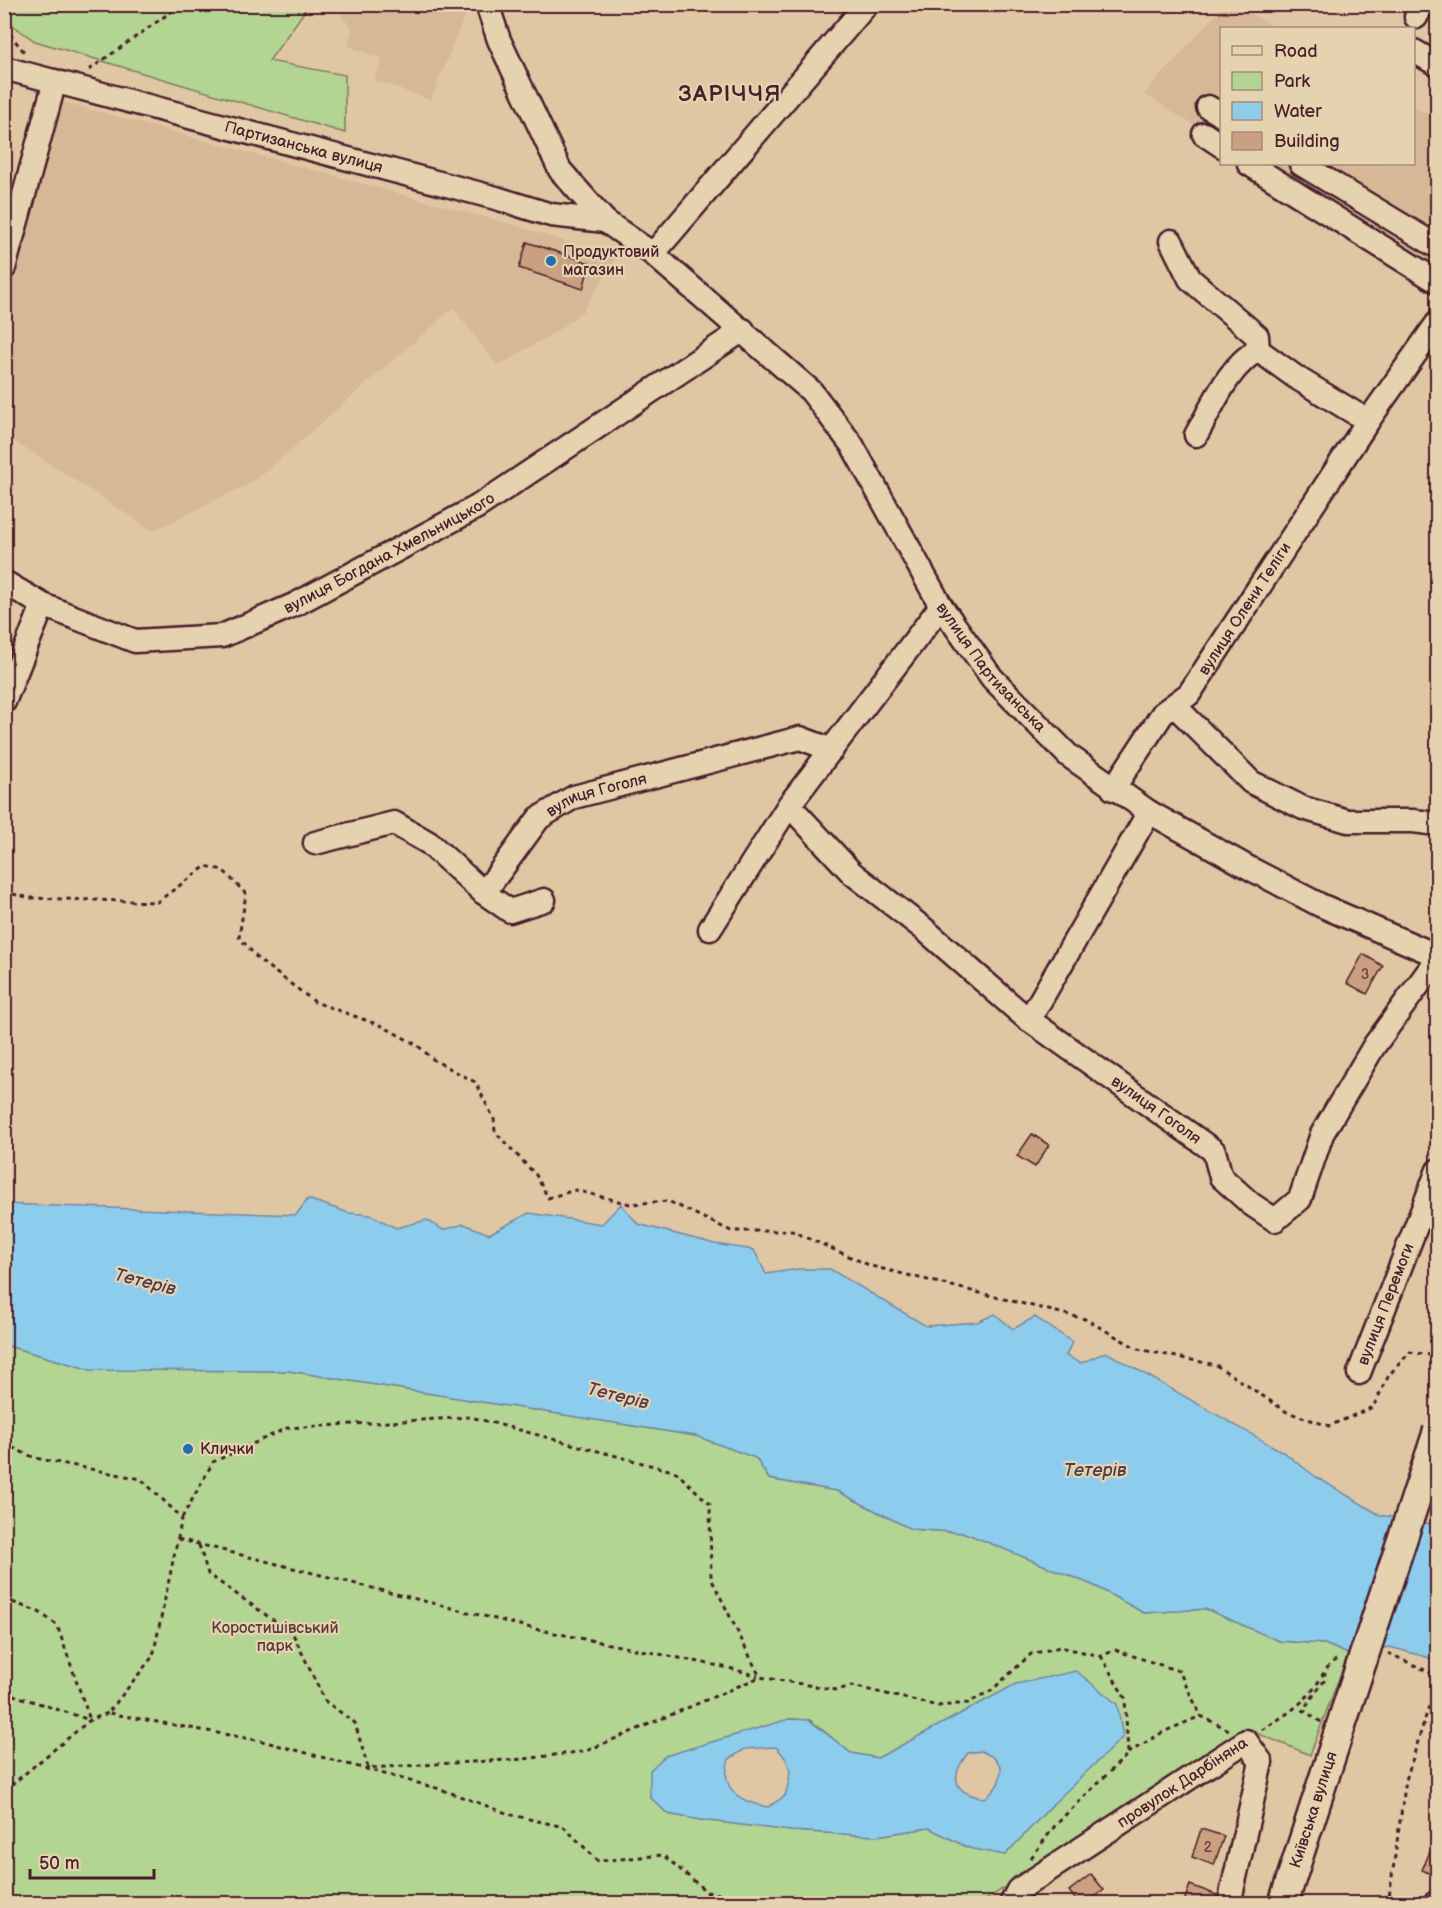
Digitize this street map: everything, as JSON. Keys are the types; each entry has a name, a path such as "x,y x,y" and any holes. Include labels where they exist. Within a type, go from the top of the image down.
{"main road":[{"name":"Київська вулиця","path":"1283,1904 1334,1720 1437,1431"}],"street":[{"path":"487,4 499,40 560,170 605,221"},
{"path":"653,254 867,4"},
{"path":"1415,52 1437,65"},
{"name":"Партизанська вулиця","path":"4,68 551,215 605,221"},
{"path":"4,268 61,83"},
{"path":"1251,165 1437,282"},
{"path":"1303,165 1437,247"},
{"name":"вулиця Партизанська","path":"605,221 653,254 811,391 852,446 941,606 992,678 1069,756 1113,789 1149,812 1320,905 1437,957"},
{"path":"1171,241 1190,279 1257,336 1258,350"},
{"name":"вулиця Олени Теліги","path":"1113,789 1163,713 1189,694 1368,421 1437,322"},
{"name":"вулиця Богдана Хмельницького","path":"4,582 44,604 135,640 222,636 296,604 477,507 743,330"},
{"path":"1258,350 1298,378 1368,421"},
{"path":"1196,435 1225,384 1245,357 1258,350"},
{"path":"4,702 44,604"},
{"path":"710,929 789,805 941,606"},
{"path":"1175,706 1251,782 1303,808 1348,821 1413,820 1437,824"},
{"name":"вулиця Гоголя","path":"484,893 539,819 574,797 800,738 832,750"},
{"name":"вулиця Гоголя","path":"789,805 852,873 924,928 1029,1020 1214,1151 1221,1177 1251,1204 1275,1220 1300,1199 1322,1134 1374,1047 1437,957"},
{"path":"1029,1020 1149,812"},
{"path":"315,843 394,823 429,843 484,893 510,911 544,900"},
{"name":"вулиця Перемоги","path":"1359,1373 1437,1170"},
{"name":"провулок Дарбіняна","path":"1015,1897 1246,1740 1261,1762 1229,1904"}],"path":[{"path":"61,83 182,4"},
{"path":"4,892 31,898 157,902 206,866 223,870 246,894 239,937 259,960 315,1002 382,1026 417,1045 434,1060 476,1082 494,1119 495,1132 536,1175 548,1198 575,1190 630,1204 668,1201 731,1230 792,1231 871,1266 1085,1319 1138,1349 1216,1365 1287,1412 1329,1426 1373,1407 1389,1375 1410,1352 1437,1356"},
{"path":"4,1791 90,1720 108,1713 153,1656 182,1518 213,1462 287,1428 471,1417 676,1472 710,1504 711,1578 760,1677"},
{"path":"4,1444 35,1458 141,1479 182,1518"},
{"path":"178,1539 535,1629 729,1668 760,1677 837,1690 852,1686 938,1706 968,1703 992,1690 1031,1654 1060,1647 1101,1656 1115,1650 1179,1671 1201,1716 1246,1740"},
{"path":"199,1545 208,1574 293,1634 325,1701 355,1723 368,1768"},
{"path":"4,1599 39,1612 57,1624 90,1720"},
{"path":"1101,1656 1125,1698 1128,1754"},
{"path":"1325,1669 1324,1681 1303,1710 1312,1718 1334,1720"},
{"path":"368,1768 525,1758 586,1751 760,1677"},
{"path":"1388,1904 1406,1780 1437,1677"},
{"path":"4,1692 90,1720"},
{"path":"108,1713 262,1741 368,1768 440,1789 512,1815 564,1827 598,1861 663,1855 707,1892 775,1904"},
{"path":"1015,1897 1033,1853 1057,1823 1128,1754 1163,1732 1201,1716"},
{"path":"707,1892 711,1904"}],"shaded area":[{"path":"350,4 398,5 415,11 417,5 424,5 465,15 431,100 374,80 382,59 348,46 353,29 341,16"},
{"path":"1224,5 1236,5 1274,27 1220,27 1220,141 1144,94"},
{"path":"60,101 514,225 616,258 583,311 559,330 498,366 453,308 256,480 153,531 5,435 4,304"},
{"path":"1415,107 1437,118 1437,281 1259,165 1415,165"}],"green space":[{"path":"4,5 309,5 269,61 345,75 345,133 35,41 5,20"},
{"name":"Коростишівський парк","path":"4,1345 91,1370 289,1371 696,1436 756,1458 769,1479 837,1491 911,1529 965,1533 1095,1586 1144,1613 1206,1609 1279,1641 1325,1644 1348,1654 1310,1755 1247,1729 981,1903 184,1904 171,1895 165,1903 5,1903","holes":["1016,1684 1053,1804 1005,1855 969,1848 929,1828 876,1836 791,1831 701,1820 668,1814 650,1797 789,1719 810,1720 851,1753 878,1758"]}],"water":[{"name":"Тетерів","path":"308,1199 349,1213 371,1215 396,1228 427,1220 443,1230 464,1224 489,1234 529,1213 602,1224 621,1204 638,1224 715,1244 754,1250 766,1274 799,1269 830,1269 926,1326 977,1322 995,1314 1013,1329 1035,1317 1072,1342 1066,1356 1081,1363 1106,1352 1283,1452 1316,1477 1380,1515 1437,1525 1437,1660 1390,1647 1348,1654 1325,1644 1279,1641 1206,1609 1144,1613 1095,1586 965,1533 911,1529 837,1491 769,1479 756,1458 696,1436 289,1371 91,1370 5,1345 4,1204 296,1215"},
{"path":"1076,1671 1117,1704 1123,1737 1053,1804 1005,1855 969,1848 929,1828 876,1836 791,1831 701,1820 668,1814 650,1797 650,1770 665,1756 789,1719 809,1720 851,1753 878,1758 1016,1684","holes":["776,1747 786,1759 790,1769 785,1796 768,1807 749,1802 734,1793 727,1779 729,1759 745,1749","981,1751 993,1757 1001,1766 998,1785 985,1798 966,1793 957,1783 958,1770 968,1753"]}],"building":[{"path":"527,242 590,263 583,289 519,268"},
{"path":"1363,954 1383,966 1367,994 1347,983"},
{"path":"1032,1134 1049,1145 1035,1167 1017,1156"},
{"path":"1201,1829 1224,1836 1214,1865 1192,1857"},
{"path":"1437,1836 1437,1877 1422,1870"},
{"path":"1091,1874 1104,1890 1086,1904 1079,1904 1069,1891"},
{"path":"1190,1885 1217,1895 1216,1904 1183,1904"}],"place":[{"name":"Продуктовий магазин","path":"551,261"},
{"name":"Клички","path":"188,1449"}],"district":[{"name":"ЗАРІЧЧЯ","path":"730,94"}]}
